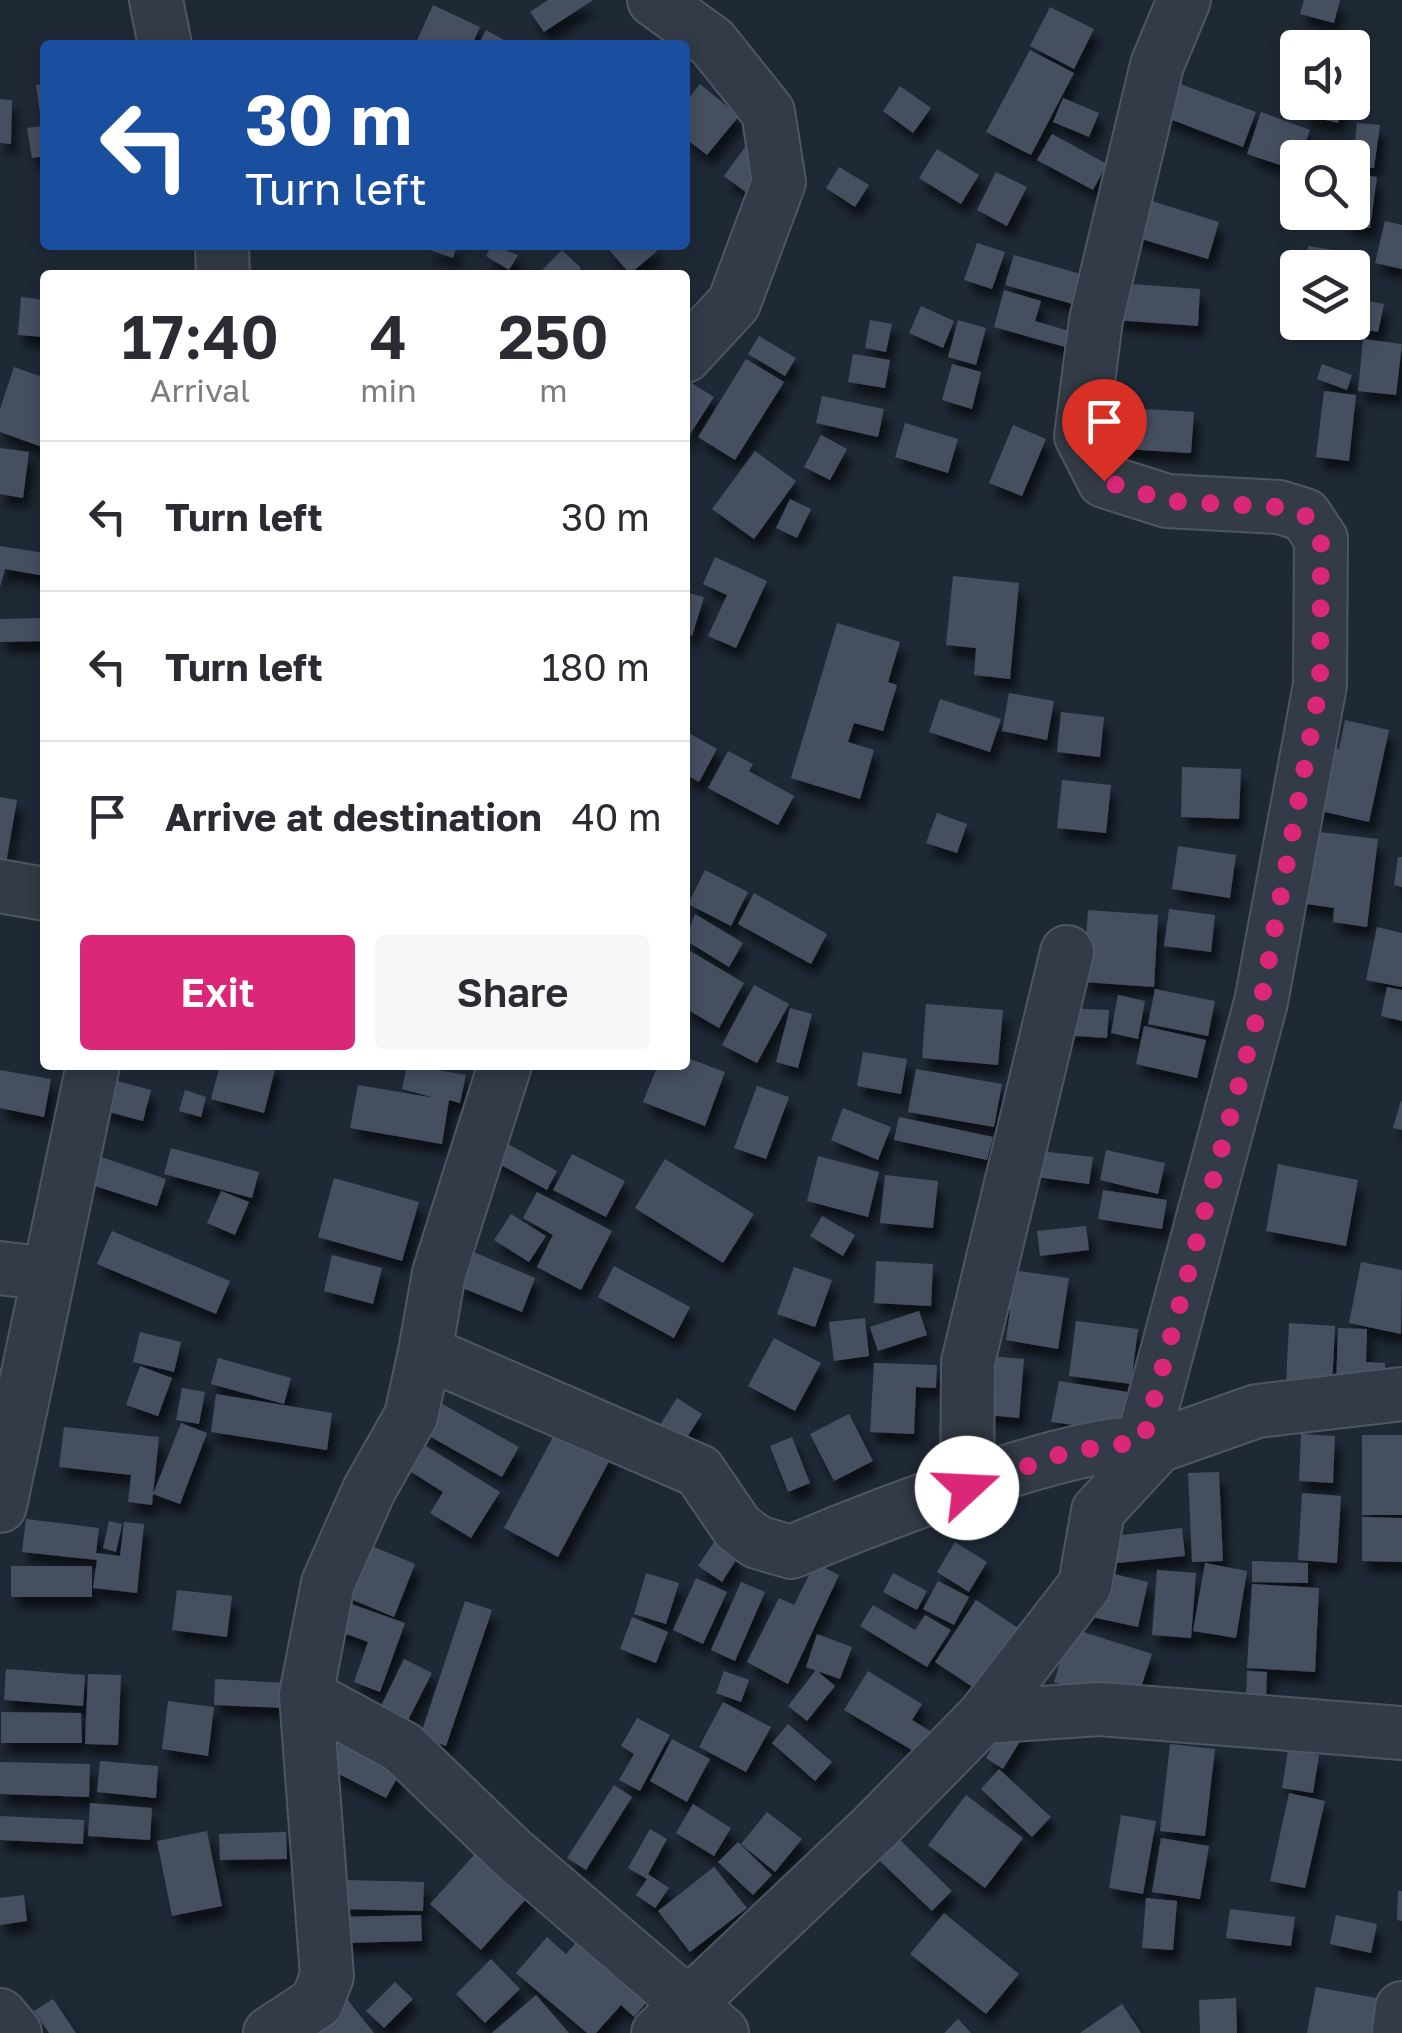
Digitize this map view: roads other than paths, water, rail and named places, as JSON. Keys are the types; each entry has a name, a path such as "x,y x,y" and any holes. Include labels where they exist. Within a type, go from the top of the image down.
{"street":[{"path":"156,0 164,40"},
{"path":"654,0 712,42 768,112 779,182 734,303 690,351"},
{"path":"306,1696 402,1747 691,2023 983,1717 1084,1585 1098,1511 1150,1444 1261,1002 1320,685 1321,538 1305,515 1279,507 1168,501 1104,481 1081,436 1096,320 1156,65 1184,0"},
{"path":"0,886 40,893"},
{"path":"967,1488 968,1362 1067,952"},
{"path":"0,1506 24,1271 91,1070"},
{"path":"270,2033 317,2002 328,1976 306,1696 328,1583 369,1490 412,1416 439,1273 504,1070"},
{"path":"424,1352 699,1470 738,1528 757,1542 791,1552 1067,1452 1150,1444 1256,1411 1402,1394"},
{"path":"983,1717 1100,1709 1402,1733"},
{"path":"1399,2033 1402,2008"},
{"path":"0,2015 15,2033"}]}
